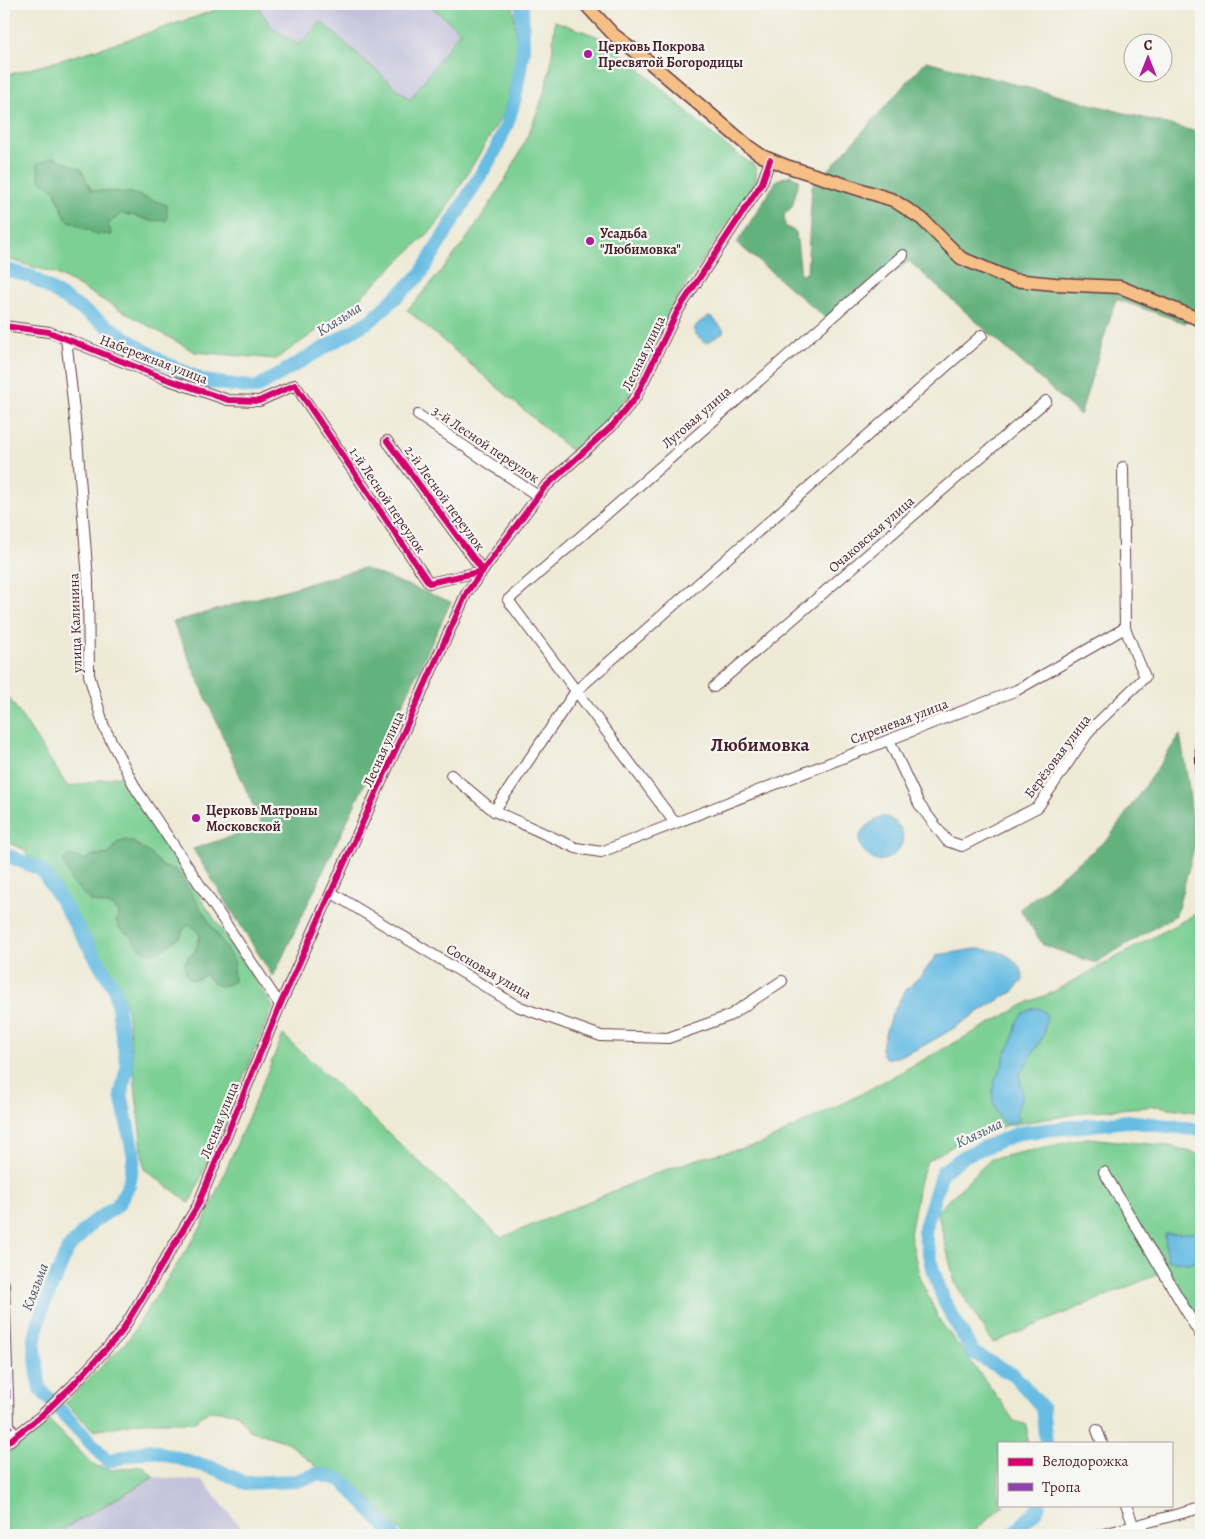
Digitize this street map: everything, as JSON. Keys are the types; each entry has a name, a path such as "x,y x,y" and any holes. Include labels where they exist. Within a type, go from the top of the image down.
{"main road":[{"path":"585,4 614,34 749,147 770,160 893,200 922,219 961,258 1013,280 1120,287 1201,320"}],"street":[{"name":"Лесная улица","path":"4,1445 41,1416 73,1385 120,1334 198,1205 280,1005 467,592 544,488 613,425 636,397 677,312 762,183 770,160"},
{"name":"Луговая улица","path":"576,691 508,600 903,255"},
{"name":"Набережная улица","path":"4,326 50,332 166,380 228,400 259,402 295,385"},
{"path":"494,810 576,691 982,336"},
{"name":"улица Калинина","path":"66,338 78,438 88,580 89,675 104,727 136,789 280,1005"},
{"name":"1-й Лесной переулок","path":"295,385 429,583 483,570"},
{"name":"Очаковская улица","path":"714,688 1046,401"},
{"name":"3-й Лесной переулок","path":"418,415 538,496"},
{"name":"2-й Лесной переулок","path":"387,441 483,570"},
{"name":"Берёзовая улица","path":"889,740 919,804 947,841 962,846 1038,807 1090,730 1145,677 1125,628 1123,467"},
{"name":"Сиреневая улица","path":"450,776 494,810 576,848 601,852 1017,690 1125,628"},
{"path":"576,691 675,823"},
{"name":"Сосновая улица","path":"332,892 517,1006 600,1036 668,1038 729,1016 782,981"},
{"path":"1104,1172 1201,1336"},
{"path":"4,1284 9,1425 15,1437"},
{"path":"1097,1430 1102,1442"},
{"path":"1126,1506 1137,1531"},
{"path":"1100,1535 1137,1531 1201,1508"}],"shaded area":[{"path":"256,4 428,4 460,30 410,100 321,22 299,45 272,28"},
{"path":"154,1477 203,1481 247,1535 58,1535 57,1532"}],"green space":[{"path":"224,4 256,4 272,28 299,45 321,22 410,100 460,31 428,4 513,4 518,53 504,113 436,226 348,309 276,359 195,352 57,274 4,258 4,107 10,92 7,75 114,44 221,8","holes":["81,169 91,190 132,193 151,221 121,213 108,224 66,219 54,189"]},
{"name":"Усадьба \"Любимовка\"","path":"555,21 607,40 722,143 756,167 756,181 677,298 628,397 610,420 573,452 407,310 473,230 493,200 527,138 540,106 549,74"},
{"path":"926,61 1201,133 1201,315 1185,323 1116,299 1080,415 909,261 828,320 737,243 777,180 791,175 799,180 792,207 784,215 785,226 796,232 801,276 807,273 812,185 832,166"},
{"path":"53,157 81,169 91,190 132,193 167,205 167,220 151,221 121,214 108,224 112,235 96,234 66,219 54,189 40,180 37,164"},
{"path":"363,568 451,602 273,977 193,849 262,826 173,622"},
{"path":"4,690 68,787 119,776 273,1007 190,1203 144,1169 127,1008 93,941 23,849 4,841","holes":["133,842 152,855 164,867 178,872 233,971 233,981 211,981 188,957 195,952 200,936 196,929 189,924 183,930 180,937 167,948 136,944 132,937 119,928 119,913 113,906 89,901 79,887 70,855 85,860 92,855 109,855"]},
{"path":"1180,735 1188,781 1195,845 1176,915 1095,963 1043,945 1020,909 1109,838"},
{"path":"126,840 133,842 152,855 163,867 171,868 178,872 235,963 233,971 234,981 227,985 218,986 206,974 199,979 191,980 186,973 184,965 188,957 195,952 200,936 196,929 189,925 183,930 180,937 164,948 154,953 148,953 142,950 132,937 119,927 116,920 119,913 113,906 89,901 79,888 72,883 63,860 70,855 85,860 92,855 108,855 118,842"},
{"path":"1201,911 1201,1113 1158,1106 1094,1111 1004,1126 953,1146 927,1161 920,1180 910,1234 920,1279 940,1321 1014,1421 1027,1425 1027,1442 998,1442 998,1506 1003,1506 970,1535 404,1535 345,1474 317,1467 287,1442 249,1430 237,1413 211,1410 193,1422 140,1422 94,1431 65,1403 128,1340 203,1224 283,1035 501,1238 659,1172 704,1157 761,1144 859,1095 1031,1001 1051,993"},
{"path":"1087,1138 1170,1146 1201,1155 1201,1326 1168,1270 993,1343 955,1283 937,1211 991,1159"},
{"path":"50,1421 93,1465 112,1470 142,1466 154,1477 58,1532 58,1535 4,1535 4,1456"}],"water":[{"path":"708,317 712,317 723,329 723,333 708,342 703,342 694,330 698,323"},
{"path":"882,816 899,825 902,832 902,840 900,847 895,853 888,858 878,861 867,855 859,841 863,831 871,822"},
{"path":"976,949 1001,952 1011,958 1021,971 1023,976 1022,982 1013,992 930,1042 897,1057 885,1058 882,1047 886,1030 904,992 924,972 937,955"},
{"path":"1034,1008 1042,1009 1047,1016 1044,1035 1020,1074 1023,1092 1016,1114 1020,1120 1005,1124 998,1115 994,1104 993,1092 996,1078 1003,1065 1018,1021 1023,1014"},
{"path":"1201,1232 1201,1262 1188,1263 1167,1260 1165,1234"}],"waterway":[{"name":"Клязьма","path":"4,269 32,277 161,361 204,381 256,388 371,320 420,275 495,151 507,124 515,98 523,51 522,4"},
{"name":"Клязьма","path":"4,854 42,870 115,989 127,1067 121,1094 134,1157 129,1185 117,1206 93,1222 68,1249 42,1309 34,1343 40,1389 108,1461 150,1450 216,1469 245,1483 296,1481 318,1474 342,1480 393,1535"},
{"name":"Клязьма","path":"1046,1442 1042,1407 1014,1375 973,1353 944,1301 932,1267 924,1231 942,1172 966,1155 1019,1133 1127,1121 1201,1130"},
{"name":"Клязьма","path":"1012,1535 1036,1511 1038,1506"}],"railway":[{"path":"1201,678 1197,710 1196,744 1197,777 1201,809"}],"marked path":[{"path":"4,1284 9,1425 15,1437"}],"cycle path":[{"path":"4,1445 41,1416 73,1385 120,1334 198,1205 280,1005 467,592 544,488 613,425 636,397 677,312 762,183 770,160"},
{"path":"4,326 49,332 166,379 228,400 259,401 295,385 429,583 483,571 387,441"}],"place":[{"name":"Церковь Покрова Пресвятой Богородицы","path":"588,54"},
{"name":"Усадьба \"Любимовка\"","path":"590,241"},
{"name":"Церковь Матроны Московской","path":"196,818"}],"district":[{"name":"Любимовка","path":"760,744"}]}
